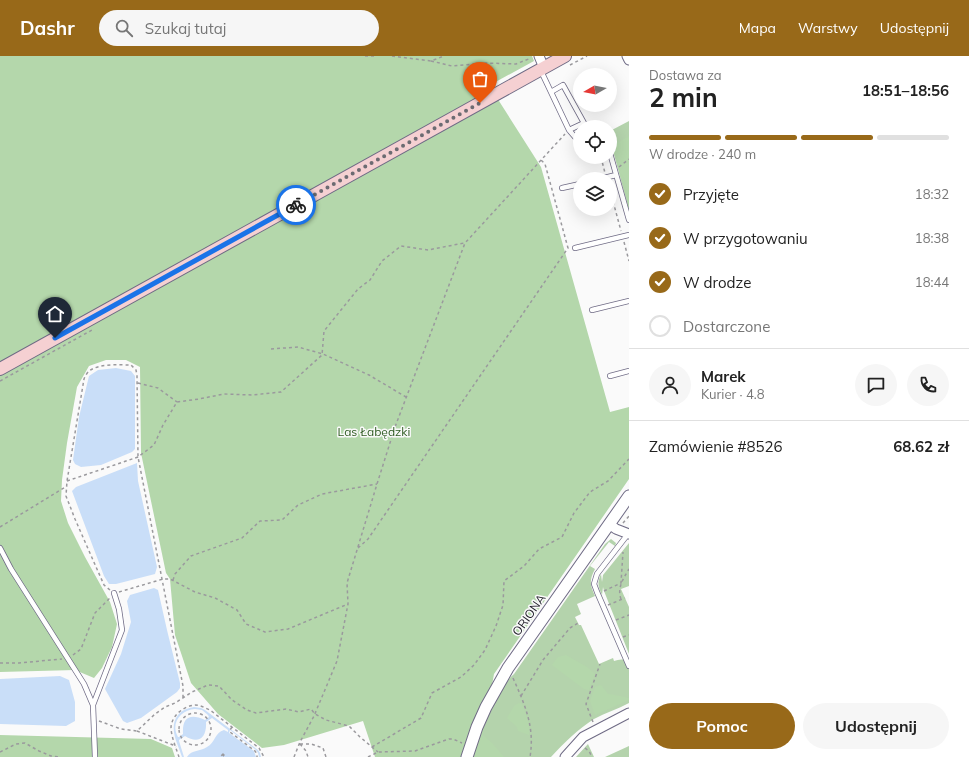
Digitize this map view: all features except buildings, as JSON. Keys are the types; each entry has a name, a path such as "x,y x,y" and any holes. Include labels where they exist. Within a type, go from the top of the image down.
{"main road":[{"path":"0,369 565,56"}],"street":[{"path":"627,56 629,60"},
{"path":"535,57 542,69"},
{"name":"ORIONA","path":"467,757 486,707 508,668 629,496"},
{"path":"609,524 628,534"},
{"path":"565,757 583,737 629,713"}],"lane":[{"path":"542,69 550,92 569,130 573,135"},
{"path":"550,92 563,85 584,123 569,130"},
{"path":"617,180 629,220"},
{"path":"562,188 573,186"},
{"path":"575,248 629,235"},
{"path":"592,310 629,301"},
{"path":"610,376 629,371"},
{"path":"628,534 597,574 594,584 629,666"},
{"path":"0,548 11,569 84,684 93,705 95,757"},
{"path":"93,705 122,630 119,609 114,593"}],"path":[{"path":"365,56 374,56"},
{"path":"392,56 452,66 486,63 516,64 535,57"},
{"path":"431,62 444,56"},
{"path":"294,757 315,714 337,661 348,604 347,583 377,484 406,396 465,243 569,130"},
{"path":"616,172 629,159"},
{"path":"358,548 368,539 568,248 544,164 541,160"},
{"path":"617,216 629,261"},
{"path":"138,383 158,388 177,402 224,394 252,395 281,392 323,354 324,330 358,290 370,280 382,261 401,246 428,250 465,243"},
{"path":"271,349 298,347 323,354 369,374 406,396"},
{"path":"114,593 104,585 93,563 66,496 67,481 84,379 88,372 95,367 115,364 131,366 136,370 138,383 138,456 183,686 183,698"},
{"path":"67,481 138,456 154,446 163,425 177,402"},
{"path":"372,747 421,718 432,693 461,677 474,664 485,650 496,626 503,606 504,581 524,566 539,549 562,537 574,513 590,492 608,481 629,459"},
{"path":"173,580 175,574 191,556 242,538 260,521 282,520 298,505 322,494 377,484"},
{"path":"0,527 67,486"},
{"path":"620,526 629,516"},
{"path":"621,599 619,595 623,550"},
{"path":"604,591 621,583 629,569"},
{"path":"0,664 68,658 81,649 95,613 114,593 163,579 173,580 195,592 215,598 237,610 246,624 265,632 288,629 348,604"},
{"path":"608,605 625,598"},
{"path":"615,621 629,616"},
{"path":"521,696 544,660 570,628 578,623"},
{"path":"621,638 629,634"},
{"path":"593,722 586,704 600,664"},
{"path":"511,673 524,704 530,725 532,735 530,757"},
{"path":"137,731 155,714 192,692 208,685 220,686 232,700 247,710 256,713 286,710 299,712 311,709 315,714 326,720 349,726 378,752"},
{"path":"179,757 172,734 172,725 175,715 184,708 195,705 205,708 231,729 259,748 264,757"},
{"path":"196,713 208,719 211,729 208,737 202,744 188,744 184,741 181,737 179,724 184,717 188,714 196,713"},
{"path":"94,719 121,729 137,731 177,748"},
{"path":"231,729 230,732 255,751 257,757"},
{"path":"368,757 378,752 415,751 449,738 463,743"},
{"path":"0,752 16,744 25,743 51,756 60,757"},
{"path":"300,744 306,751 308,757"},
{"path":"300,744 311,744 323,748 326,757"},
{"path":"582,747 589,751 592,757"},
{"path":"220,752 222,756"}],"green space":[{"name":"Las Łabędzki","path":"0,56 532,56 534,61 490,85 541,167 610,412 629,407 629,479 494,674 483,735 504,757 375,757 363,721 284,745 262,748 218,714 191,683 175,635 170,579 166,573 141,453 140,367 126,360 106,360 89,366 77,387 62,480 61,501 68,523 110,602 117,624 112,647 102,668 94,678 75,670 0,672"},
{"path":"629,121 629,209 617,164 617,127"},
{"path":"629,136 629,209 617,164 617,143"},
{"path":"611,539 616,543 615,546 609,542 590,566 595,569 591,582 595,596 577,604 581,614 575,617 579,625 581,625 599,664 613,658 614,661 629,658 629,703 594,719 582,727 551,757 473,757 488,717 506,683 514,674 605,544"},
{"path":"629,543 629,586 621,589 629,607 629,654 603,587 602,595 598,584 601,574 602,582 603,575"},
{"path":"566,655 587,667 595,674 589,690 584,689 552,665 558,657"},
{"path":"601,685 608,694 629,698 629,700 595,715 590,701 595,687"},
{"path":"519,703 522,704 526,715 529,735 518,731 517,727 507,718 514,706"},
{"path":"0,735 151,739 172,748 175,757 0,757"},
{"path":"588,744 594,757 576,757"},
{"path":"629,746 629,757 605,757"}],"water":[{"path":"116,368 131,371 135,376 135,449 132,452 101,465 81,467 75,464 73,460 79,417 89,376 98,370"},
{"path":"137,463 138,481 157,567 155,574 116,584 109,584 104,576 72,491 76,487"},
{"path":"154,588 158,590 180,688 177,692 141,718 127,723 123,721 105,689 121,654 131,622 127,601 130,595"},
{"path":"60,676 69,680 75,702 75,721 66,726 0,724 0,679"},
{"path":"194,707 205,710 258,750 261,757 259,757 256,750 230,730 229,733 254,751 256,757 187,757 189,754 204,749 210,745 221,731 224,730 228,732 228,730 212,718 206,722 205,732 201,738 194,740 185,736 179,740 184,757 182,757 174,731 175,720 180,713","holes":["190,710 202,710 209,717 205,720 195,717 188,718 184,724 183,734 178,737 175,727 178,718"]}],"way so far":[{"path":"296,205 480,103"}],"route":[{"path":"55,338 296,205"}]}
